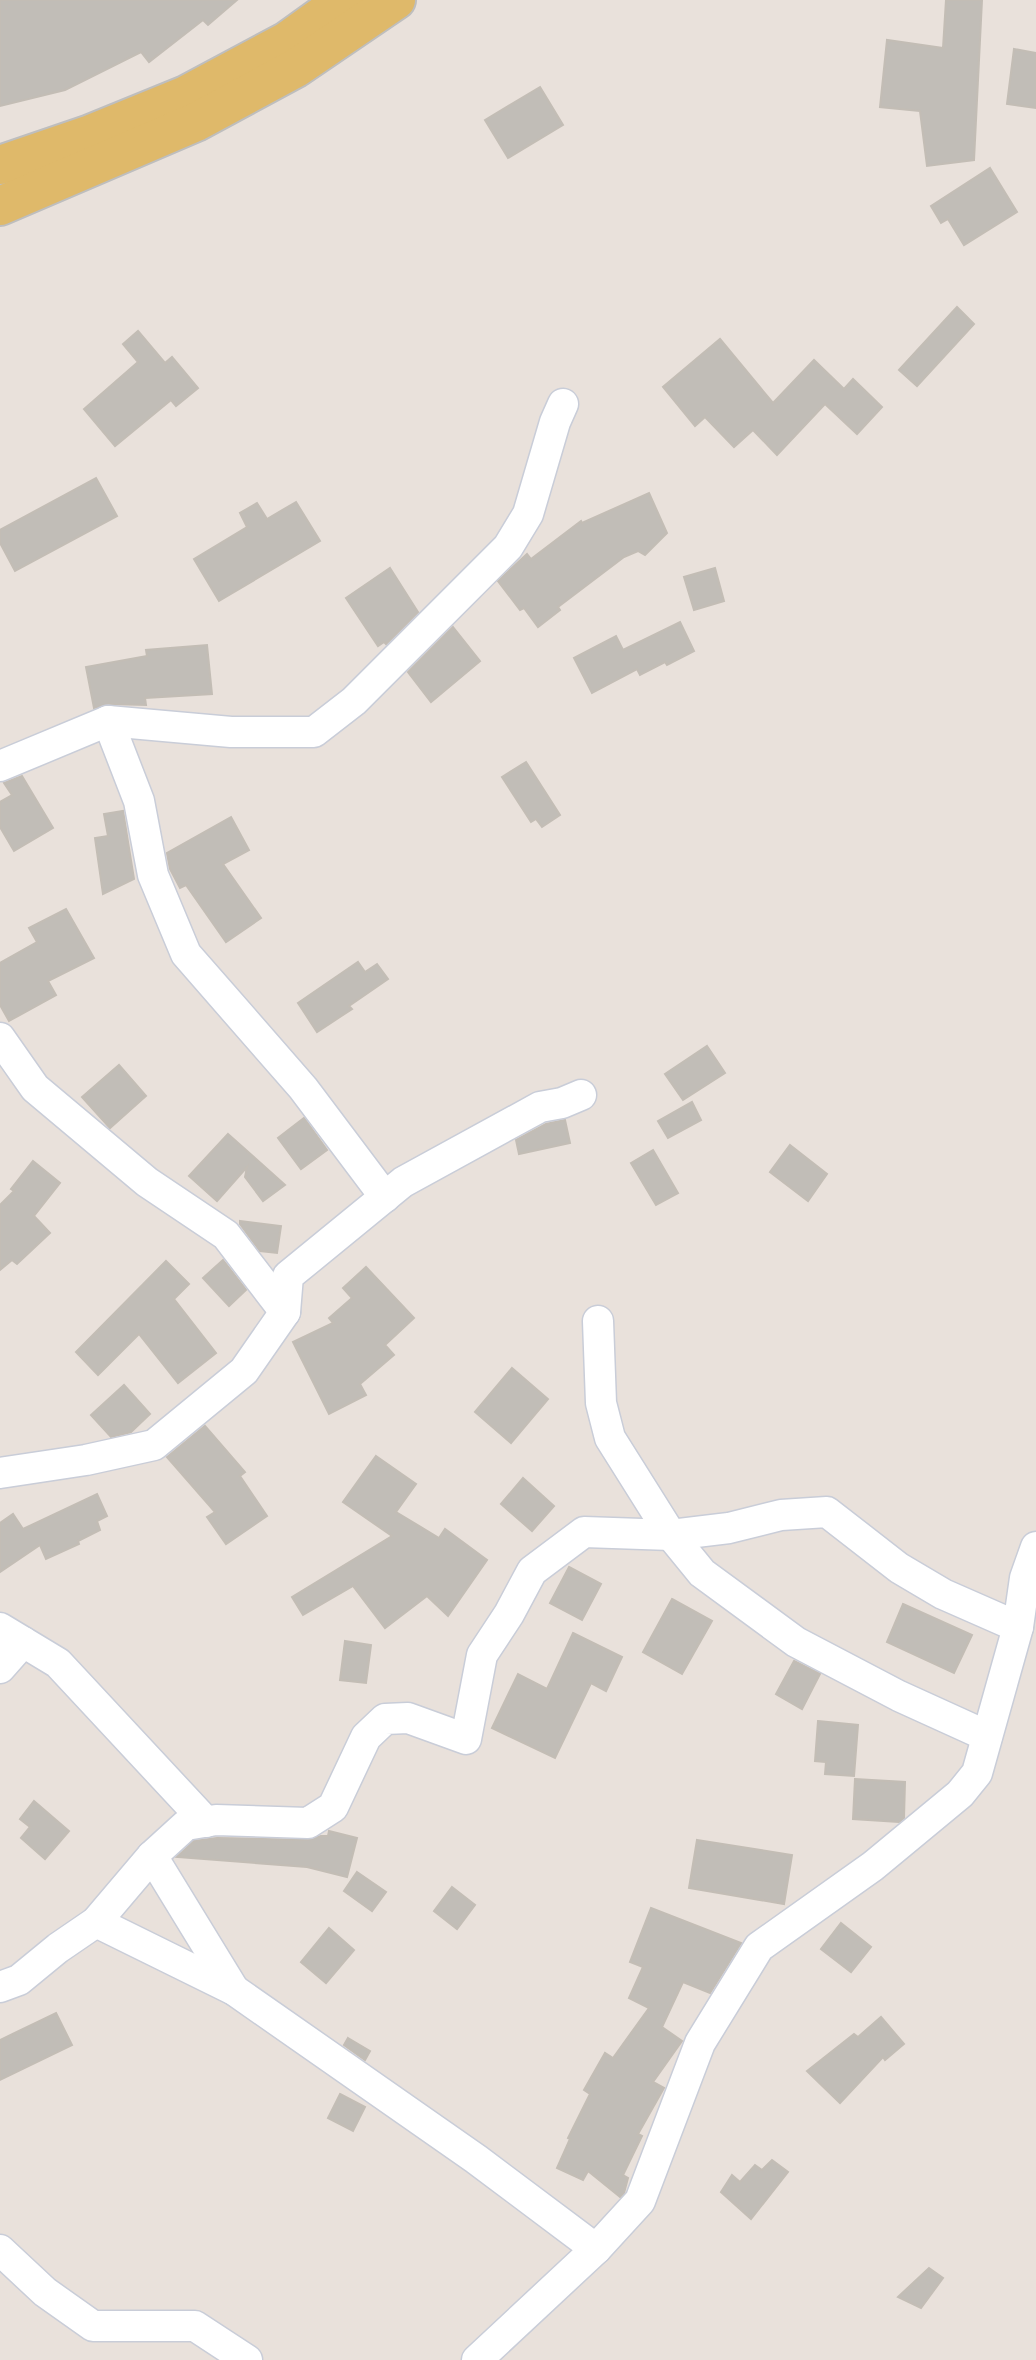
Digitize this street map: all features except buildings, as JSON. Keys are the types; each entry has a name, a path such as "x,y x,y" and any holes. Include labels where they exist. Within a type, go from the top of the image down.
{"main road":[{"path":"0,165 88,135 186,95 287,41 344,0"},
{"path":"0,206 196,122 296,68 396,0"}],"street":[{"path":"0,766 108,720 231,732 314,732 354,701 508,547 528,514 555,422 563,404"},
{"path":"108,720 139,801 153,875 186,954 303,1088 385,1197"},
{"path":"0,1038 35,1088 147,1182 226,1235 285,1312"},
{"path":"0,1473 86,1460 155,1444 244,1371 285,1312 288,1276 403,1182 540,1107 581,1094"},
{"path":"598,1321 601,1403 610,1438 671,1535 702,1573 796,1643 899,1696 987,1736"},
{"path":"0,1987 19,1980 96,1922 152,1856 186,1825 216,1820 308,1823 333,1807 366,1737 385,1719 408,1718 466,1739 482,1655 509,1614 532,1571 584,1532 671,1535 729,1528 781,1515 827,1512 899,1568 943,1594 1018,1628"},
{"path":"477,2360 596,2249 640,2201 700,2043 758,1947 873,1866 960,1794 977,1773 1018,1628 1025,1578 1036,1547"},
{"path":"0,1668 12,1635 58,1663 206,1822"},
{"path":"152,1856 234,1990"},
{"path":"96,1922 234,1990 476,2160 596,2249"},
{"path":"0,2250 45,2292 93,2326 195,2326 247,2360"}]}
